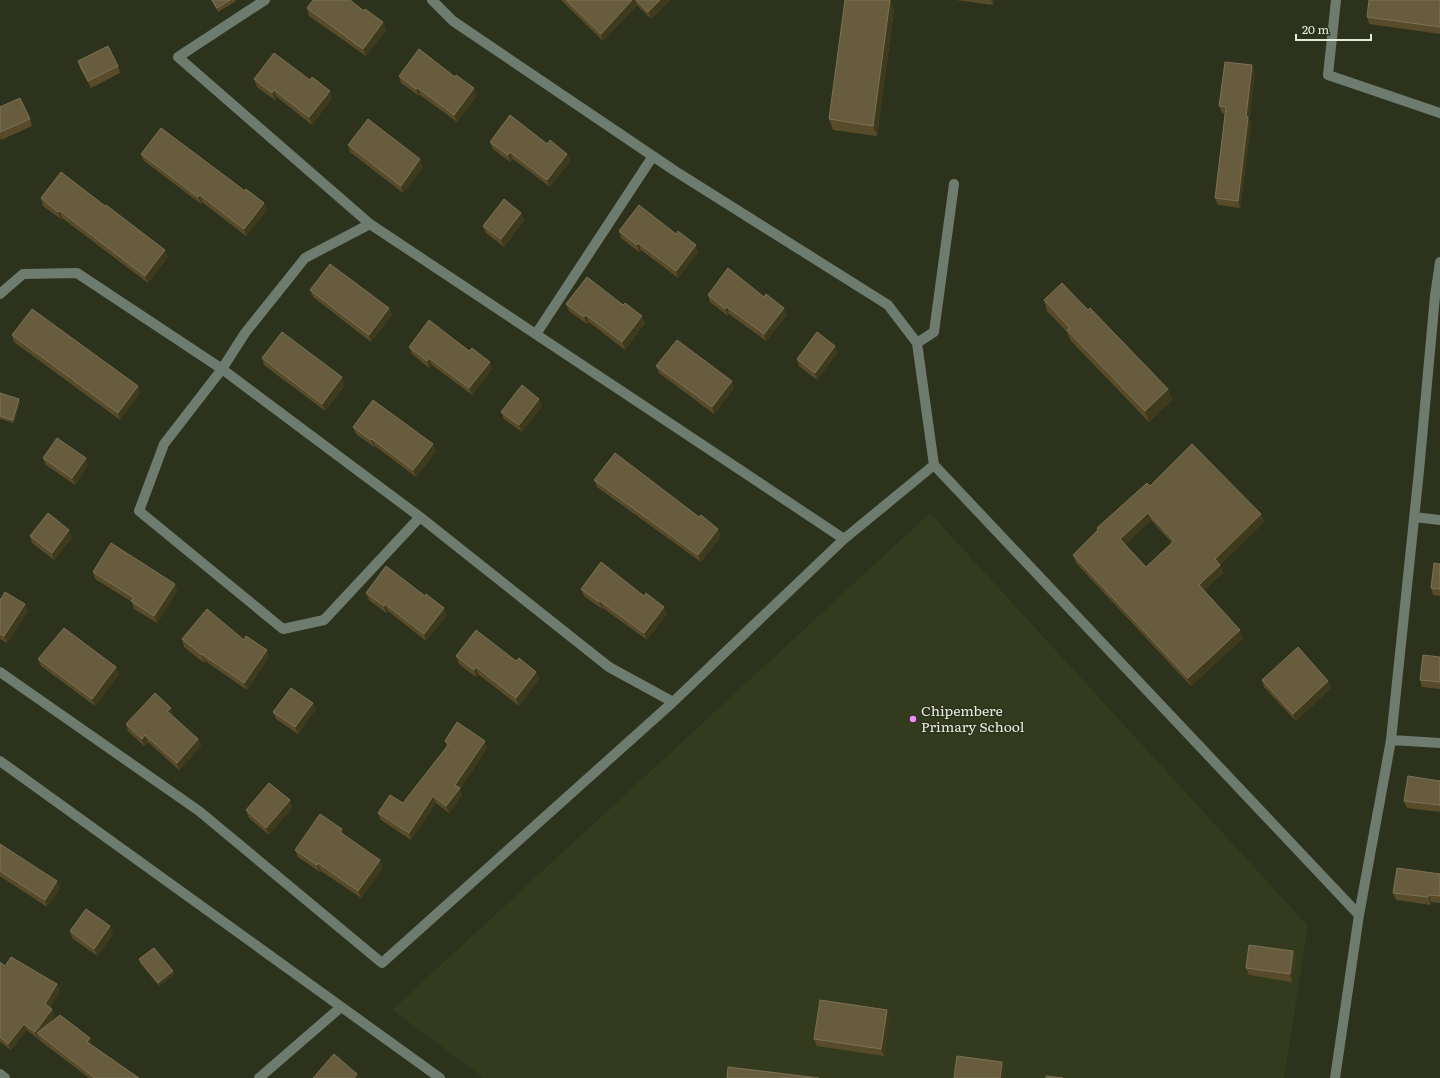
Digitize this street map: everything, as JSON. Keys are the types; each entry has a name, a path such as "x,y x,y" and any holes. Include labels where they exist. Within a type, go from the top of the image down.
{"street":[{"path":"265,0 178,57 370,224 844,539"},
{"path":"432,0 452,21 653,156 888,305 917,343 934,465 1359,916"},
{"path":"1336,0 1328,75 1440,113"},
{"path":"536,334 653,156"},
{"path":"917,343 934,332 954,184"},
{"path":"370,224 305,258 245,333 222,370 164,444 139,511 283,629 324,620 420,517"},
{"path":"1335,1078 1359,916 1391,740 1438,296 1440,262"},
{"path":"0,294 24,274 77,272 222,370 420,517 609,666 673,702"},
{"path":"0,672 199,811 382,963 673,702 844,539 934,465"},
{"path":"1414,517 1440,520"},
{"path":"1391,740 1440,743"},
{"path":"0,761 440,1078"},
{"path":"259,1078 341,1007"},
{"path":"0,1074 5,1078"}],"shaded area":[{"name":"Chipembere Primary School","path":"930,513 1308,926 1284,1078 484,1078 392,1010"}],"building":[{"path":"212,0 230,0 217,8"},
{"path":"313,0 350,0 364,11 365,9 383,22 363,49 307,8"},
{"path":"566,0 632,0 601,34"},
{"path":"636,0 660,0 648,12"},
{"path":"845,0 890,0 873,126 829,119"},
{"path":"1369,0 1440,0 1440,27 1367,17"},
{"path":"108,46 118,66 88,81 78,61"},
{"path":"419,49 455,77 456,75 474,88 454,115 418,88 416,89 399,76"},
{"path":"274,53 310,80 312,77 330,91 309,117 274,90 272,93 254,79"},
{"path":"1225,62 1252,65 1246,117 1248,117 1238,201 1215,198 1226,107 1219,106"},
{"path":"20,98 30,119 0,132 0,107"},
{"path":"510,115 547,144 550,140 567,154 547,180 510,152 508,155 490,142"},
{"path":"368,119 420,159 401,186 348,145"},
{"path":"161,128 245,191 246,189 264,203 244,229 200,195 198,197 141,154"},
{"path":"61,172 165,250 145,276 41,198"},
{"path":"504,199 521,213 501,239 483,226"},
{"path":"639,205 676,234 678,231 696,245 676,271 619,231"},
{"path":"330,264 389,308 369,335 310,290"},
{"path":"728,268 764,297 766,294 784,308 764,334 727,307 725,309 708,295"},
{"path":"587,277 623,305 625,303 642,316 622,342 586,315 584,317 566,304"},
{"path":"1062,283 1088,310 1090,308 1168,389 1145,411 1067,330 1070,328 1044,300"},
{"path":"32,309 138,386 118,413 12,335"},
{"path":"429,320 469,351 472,348 490,362 469,388 429,358 427,361 409,347"},
{"path":"282,332 342,377 322,404 262,358"},
{"path":"817,332 835,346 815,373 797,359"},
{"path":"677,340 732,381 712,407 656,366"},
{"path":"522,385 539,399 519,425 501,412"},
{"path":"0,393 19,399 13,420 0,416"},
{"path":"373,400 433,444 413,470 372,439 371,440 353,427"},
{"path":"57,438 86,458 72,478 43,458"},
{"path":"1192,444 1261,514 1215,559 1220,565 1199,585 1240,630 1188,678 1073,555 1098,530 1097,528 1147,483 1150,486","holes":["1148,513 1174,541 1146,567 1120,539"]},
{"path":"615,453 699,517 701,515 718,529 698,555 594,480"},
{"path":"48,513 69,530 52,553 30,536"},
{"path":"111,543 175,584 154,616 131,601 134,598 93,572"},
{"path":"601,562 644,596 646,593 664,607 644,633 581,589"},
{"path":"1434,563 1440,564 1440,589 1431,588"},
{"path":"386,566 425,596 426,594 444,608 424,634 385,604 384,606 366,593"},
{"path":"5,592 25,604 4,636 0,634 0,599"},
{"path":"207,609 244,640 246,636 267,650 244,683 202,655 182,639"},
{"path":"64,628 116,667 92,699 38,659"},
{"path":"476,630 516,661 519,658 536,672 516,698 476,667 474,670 456,656"},
{"path":"1298,647 1328,681 1293,714 1262,680"},
{"path":"1423,655 1440,657 1440,682 1420,680"},
{"path":"291,688 313,703 295,727 273,712"},
{"path":"155,693 171,708 167,711 198,739 177,763 145,735 142,739 126,724"},
{"path":"457,722 485,741 455,785 460,788 446,806 433,796 409,833 378,813 390,795 403,803 449,744 445,741"},
{"path":"1408,776 1440,781 1440,805 1404,801"},
{"path":"269,783 290,800 266,828 246,810"},
{"path":"320,814 342,829 340,832 380,860 358,891 318,863 317,865 295,850"},
{"path":"0,844 57,881 45,900 0,871"},
{"path":"1397,868 1440,874 1440,896 1429,895 1428,897 1393,893"},
{"path":"86,909 110,926 94,949 70,931"},
{"path":"1249,945 1293,951 1290,974 1246,968"},
{"path":"154,948 173,971 158,983 139,959"},
{"path":"11,957 57,984 45,1004 52,1009 35,1032 24,1024 8,1044 0,1037 0,962 5,966"},
{"path":"820,1000 887,1010 881,1049 814,1039"},
{"path":"60,1015 90,1038 87,1042 139,1078 95,1078 37,1033"},
{"path":"334,1054 357,1074 354,1078 313,1078"},
{"path":"957,1056 1002,1062 1000,1078 954,1078"},
{"path":"728,1067 819,1078 727,1078"},
{"path":"1046,1076 1063,1078 1046,1078"}],"place":[{"name":"Chipembere Primary School","path":"913,719"}]}
